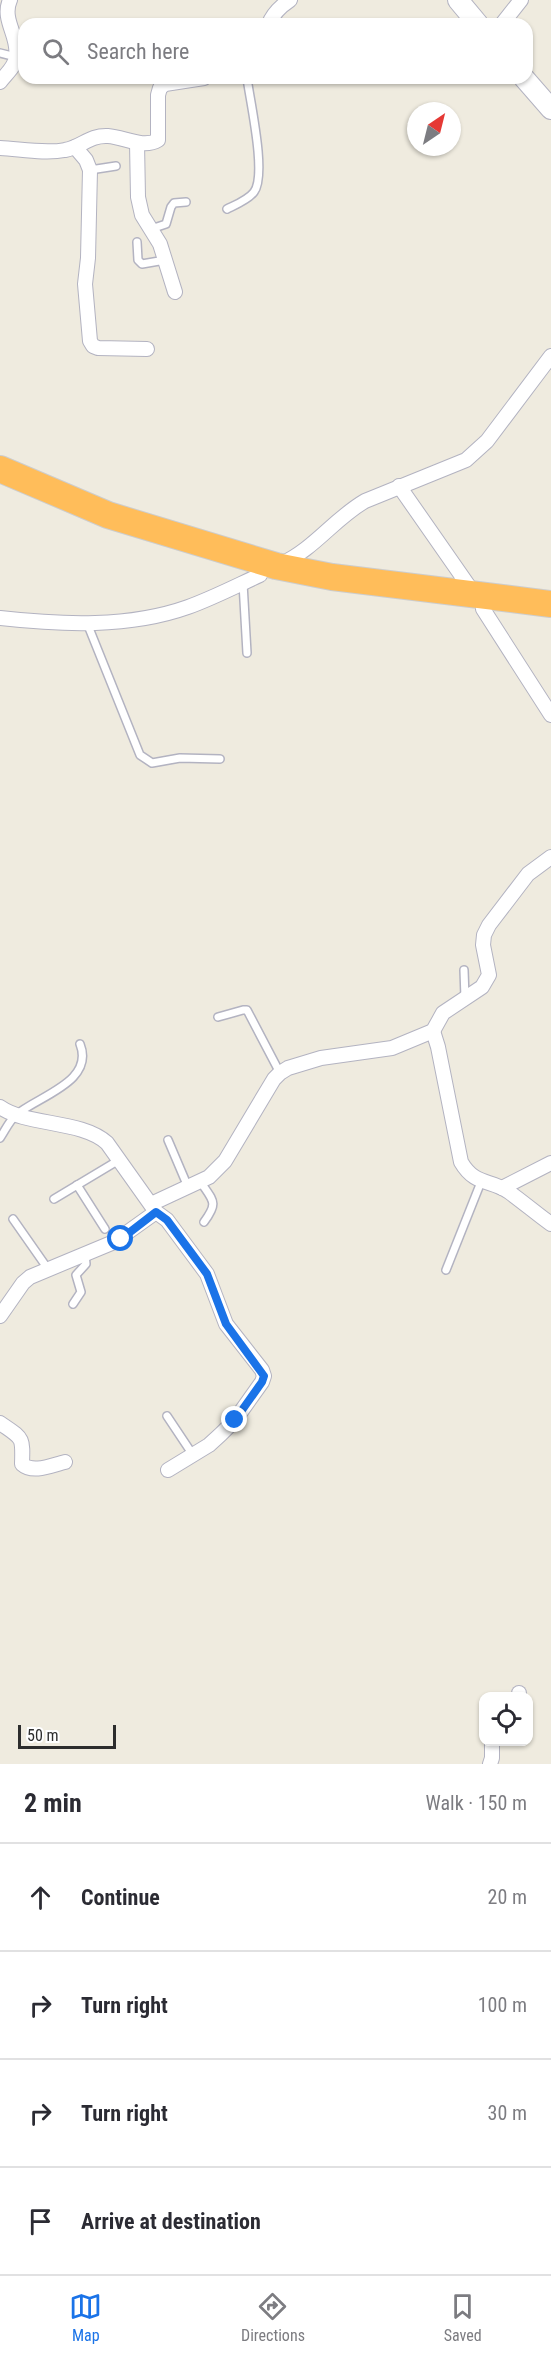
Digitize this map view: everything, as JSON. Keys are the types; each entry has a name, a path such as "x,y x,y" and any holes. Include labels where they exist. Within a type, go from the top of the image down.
{"highway":[{"path":"0,469 108,515 132,529 259,574 479,602 551,616"},
{"path":"0,483 104,526 132,529"},
{"path":"479,602 551,604"}],"street":[{"path":"0,81 13,66 16,57 7,17 10,0"},
{"path":"458,0 473,18"},
{"path":"507,18 521,0"},
{"path":"271,18 288,1"},
{"path":"0,148 63,150 97,136 111,136 137,143 155,143 158,140 158,95 161,84"},
{"path":"529,84 551,109"},
{"path":"137,143 138,197 142,215 165,260 175,292"},
{"path":"75,147 86,160 90,170 88,258 85,284 90,341 98,348 147,349"},
{"path":"0,618 70,623 150,617 186,608 230,591 259,574 302,554 354,507 399,486 466,460 487,441 551,356"},
{"path":"399,486 479,602 551,715"},
{"path":"0,1316 22,1283 30,1277 121,1239 153,1208 217,1171 274,1078 280,1073 288,1068 321,1058 392,1048 432,1031 444,1012 482,987 489,975 483,945 484,935 489,925 528,874 548,864"},
{"path":"432,1031 441,1058 461,1162 466,1171 482,1182 502,1188 551,1224"},
{"path":"0,1107 15,1116 96,1135 106,1143 153,1208 167,1220 207,1274 226,1324 264,1376 235,1420 209,1445 168,1470"},
{"path":"502,1188 551,1163"},
{"path":"0,1423 21,1438 23,1443 22,1464 26,1468 33,1469 65,1462"},
{"path":"490,1764 492,1746"}],"lane":[{"path":"0,53 16,57"},
{"path":"227,209 253,195 258,177 257,143 248,84"},
{"path":"90,170 116,166"},
{"path":"151,229 166,224 174,202 186,202"},
{"path":"137,242 138,260 142,264 165,260"},
{"path":"247,653 259,574"},
{"path":"87,622 140,755 152,763 180,758 220,759"},
{"path":"464,970 465,998"},
{"path":"218,1017 247,1010 280,1073"},
{"path":"0,1138 15,1116 69,1082 82,1058 83,1052 80,1044"},
{"path":"168,1140 194,1184 213,1201 213,1210 204,1222"},
{"path":"54,1199 119,1160"},
{"path":"446,1270 482,1182"},
{"path":"77,1185 105,1229"},
{"path":"13,1219 48,1269"},
{"path":"73,1304 81,1292 76,1275 86,1264 85,1254"},
{"path":"167,1416 193,1455"}],"route":[{"path":"121,1239 156,1212 163,1215 207,1274 226,1324 262,1370 264,1376 235,1420"}]}
